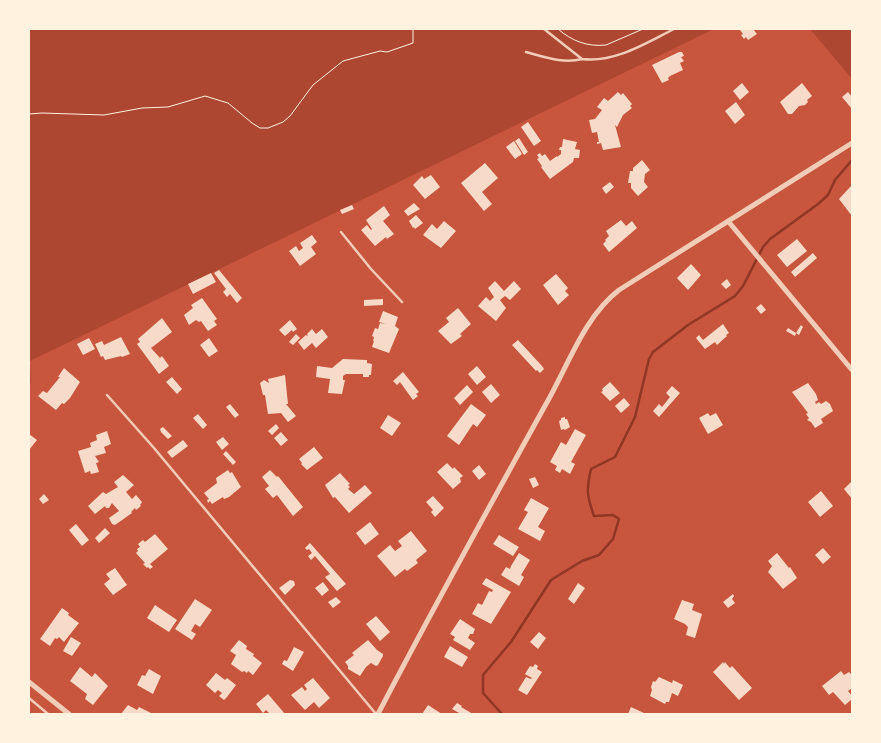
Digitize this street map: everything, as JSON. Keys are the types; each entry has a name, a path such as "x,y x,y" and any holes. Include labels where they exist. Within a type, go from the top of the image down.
{"street":[{"path":"377,714 590,321 607,299 852,143"},
{"path":"728,221 852,370"},
{"path":"29,682 68,714"}],"lane":[{"path":"544,29 582,59"},
{"path":"526,52 571,62 582,59 601,59 621,54 674,29"},
{"path":"341,232 371,269 402,302"},
{"path":"108,395 160,454 377,714"},
{"path":"29,698 48,714"}],"path":[{"path":"29,114 104,115 142,108 168,107 204,96 228,103 260,128 268,128 276,126 290,116 313,85 335,66 352,57 380,51 387,52 413,43 413,29"},
{"path":"558,29 575,41 600,46 643,29"}],"shaded area":[{"path":"29,29 714,29 30,361 31,382 29,387"},
{"path":"810,29 852,29 852,79"}],"building":[{"path":"753,29 757,34 748,40 746,37 744,39 740,30"},
{"path":"682,52 684,56 681,57 684,61 680,63 683,70 670,76 669,80 662,83 652,65"},
{"path":"742,83 749,92 740,100 733,91"},
{"path":"802,83 812,96 805,105 799,106 792,114 788,114 780,102"},
{"path":"618,92 621,95 623,93 632,104 630,106 632,108 623,115 617,127 615,125 621,147 603,150 601,143 597,144 599,142 597,132 592,133 589,120 595,119 602,110 597,107 604,98 608,101"},
{"path":"848,92 852,97 852,109 842,97"},
{"path":"736,102 745,115 735,124 725,111"},
{"path":"528,122 541,141 534,146 521,127"},
{"path":"519,138 528,152 524,155 515,141"},
{"path":"563,139 577,142 575,149 580,150 579,158 574,158 573,162 550,179 541,167 537,155 540,153 542,156 545,154 550,161 557,157 561,154 561,150 559,150 562,147"},
{"path":"514,141 522,154 515,159 506,147"},
{"path":"642,160 650,170 645,174 644,182 648,187 638,196 631,188 631,183 628,183 630,171 633,171 633,168"},
{"path":"485,163 498,178 482,192 492,204 484,211 461,183"},
{"path":"431,175 440,187 425,199 413,185 422,176 424,179"},
{"path":"610,182 614,187 606,194 602,188"},
{"path":"852,185 852,216 839,199"},
{"path":"414,203 420,209 408,216 404,211"},
{"path":"352,205 354,209 342,214 340,210"},
{"path":"384,206 390,215 383,221 394,234 387,239 386,237 375,246 361,230 367,225 372,229 366,220"},
{"path":"416,215 423,223 415,229 409,221"},
{"path":"621,220 626,226 632,221 637,228 609,252 603,244 609,236 606,231"},
{"path":"444,221 456,231 441,248 423,235 432,224 437,229"},
{"path":"312,235 317,242 311,247 316,254 300,266 289,251 296,246 299,251 303,248 300,243"},
{"path":"797,239 807,251 787,267 777,255"},
{"path":"813,253 817,258 795,277 791,272"},
{"path":"691,264 701,275 688,290 677,278"},
{"path":"219,270 242,298 237,303 230,294 227,297 223,292 226,289 214,273"},
{"path":"211,273 216,282 193,294 188,284"},
{"path":"556,274 568,288 565,291 569,295 558,305 543,285"},
{"path":"727,279 731,285 726,289 721,284"},
{"path":"495,281 504,291 514,281 521,289 510,300 505,296 500,300 506,308 496,321 478,306 486,297 490,301 494,297 488,288"},
{"path":"202,298 217,319 214,321 217,325 208,331 201,321 196,320 189,325 184,315 193,308 191,305"},
{"path":"383,299 383,305 364,306 364,300"},
{"path":"761,304 766,310 761,314 756,308"},
{"path":"458,308 471,324 460,334 462,336 451,344 438,331 449,322 446,318"},
{"path":"383,311 398,317 395,326 399,329 389,353 372,347 374,337 372,336 375,328 378,329 380,323 386,324 379,322"},
{"path":"162,318 172,332 151,348 160,358 162,356 169,366 159,374 137,344 140,342 138,339"},
{"path":"290,320 297,329 293,332 292,330 285,336 279,330"},
{"path":"723,324 729,333 727,336 717,345 715,342 705,349 696,338 699,335 703,340"},
{"path":"801,325 803,327 799,335 796,333"},
{"path":"788,328 796,333 795,336 786,331"},
{"path":"312,329 316,334 322,329 328,337 316,348 312,343 304,350 298,342 306,335 308,336 307,334"},
{"path":"296,334 300,338 293,345 289,342"},
{"path":"121,337 130,354 105,360 103,356 101,357 95,344 102,341 104,345"},
{"path":"89,338 95,349 83,355 77,344"},
{"path":"209,338 218,351 209,357 200,345"},
{"path":"518,340 544,369 540,373 512,345"},
{"path":"343,359 367,360 367,363 372,364 371,375 363,377 363,374 346,374 343,376 343,380 345,380 342,394 328,393 330,379 316,377 317,366 332,368"},
{"path":"477,366 486,377 477,385 468,374"},
{"path":"64,368 80,382 70,398 56,410 38,396 43,391 47,393 60,377 58,377"},
{"path":"403,372 419,392 416,394 418,396 413,400 400,382 397,385 393,381"},
{"path":"285,375 288,404 286,404 296,416 288,422 281,413 268,414 265,395 263,395 260,383 264,380 269,383 268,379"},
{"path":"172,377 182,389 177,394 166,382"},
{"path":"610,382 620,393 610,401 601,392"},
{"path":"808,383 816,394 818,400 815,402 816,404 826,401 830,404 833,411 821,419 823,423 815,428 807,420 809,418 806,414 808,413 792,392"},
{"path":"491,384 500,395 491,403 482,392"},
{"path":"467,385 473,392 460,405 454,398"},
{"path":"672,386 680,393 659,417 653,411 659,404 662,407 670,397 666,393"},
{"path":"624,398 630,405 621,413 615,406"},
{"path":"230,404 239,415 235,418 226,407"},
{"path":"471,404 486,415 477,427 473,424 459,445 447,436"},
{"path":"708,413 710,416 716,413 723,425 708,434 699,418"},
{"path":"198,414 207,425 203,429 193,418"},
{"path":"388,415 401,423 392,436 380,428"},
{"path":"565,417 570,427 561,430 559,421"},
{"path":"276,424 279,428 272,435 268,431"},
{"path":"163,427 172,436 168,439 161,432 160,429"},
{"path":"575,429 586,435 571,462 575,464 570,474 562,469 560,473 555,470 557,466 550,462 561,442 566,445"},
{"path":"107,431 111,444 104,447 106,453 95,456 99,462 96,463 99,472 91,474 90,471 85,473 78,451 91,447 90,443 97,440 96,435"},
{"path":"281,432 288,440 281,446 274,438"},
{"path":"29,434 37,440 29,450"},
{"path":"223,437 229,444 222,450 216,442"},
{"path":"183,440 188,446 172,458 167,452"},
{"path":"314,447 323,458 307,470 299,459"},
{"path":"226,451 236,462 233,465 223,454"},
{"path":"447,463 463,476 460,478 461,482 453,489 437,472"},
{"path":"479,465 486,474 479,480 472,471"},
{"path":"228,470 230,473 232,472 241,487 229,497 224,499 223,497 212,504 210,501 208,503 207,500 209,499 204,493 217,483 216,478"},
{"path":"270,470 278,476 303,507 293,516 277,495 273,498 265,489 269,486 262,477"},
{"path":"340,473 350,484 348,489 354,494 365,485 372,493 349,513 335,497 333,498 325,485"},
{"path":"123,475 134,485 126,492 132,499 136,495 142,502 141,506 136,510 135,508 132,513 115,525 112,524 109,518 119,511 112,503 109,508 105,506 95,514 88,506 103,492 106,494 118,487 114,482"},
{"path":"535,477 539,485 533,488 529,479"},
{"path":"852,481 852,499 844,489"},
{"path":"821,491 833,506 820,517 808,502"},
{"path":"44,494 49,500 43,504 39,499"},
{"path":"433,496 444,508 435,517 431,512 433,510 426,502"},
{"path":"531,498 549,508 538,527 545,531 540,541 518,529 528,512 524,510"},
{"path":"370,522 379,534 365,545 356,533"},
{"path":"76,524 89,540 82,546 69,530"},
{"path":"105,528 110,533 99,543 95,538"},
{"path":"411,531 427,551 416,560 418,563 407,571 405,569 395,577 377,556 390,545 395,551 402,546 398,541"},
{"path":"155,534 168,549 150,564 153,567 150,569 143,564 145,563 136,553 140,547 138,544 143,540 145,542"},
{"path":"499,535 519,547 513,556 493,544"},
{"path":"310,543 346,584 337,591 325,577 330,574 315,556 311,560 308,556 312,553 309,549 305,548"},
{"path":"823,548 831,557 823,564 815,555"},
{"path":"519,553 530,560 521,575 524,577 519,586 501,575 506,567 510,569"},
{"path":"777,553 797,578 783,589 768,572 772,566 768,561"},
{"path":"115,568 127,585 113,595 104,584 110,579 106,574"},
{"path":"486,578 511,592 491,624 472,614 478,603 482,605 489,591 492,592 493,590 482,584"},
{"path":"290,580 294,581 295,585 285,595 279,588"},
{"path":"323,582 329,590 322,596 315,588"},
{"path":"578,583 585,588 574,604 568,599"},
{"path":"733,594 732,599 735,603 728,608 723,602"},
{"path":"336,597 341,602 333,608 328,602"},
{"path":"195,599 212,610 200,627 195,624 191,631 196,634 192,640 175,629"},
{"path":"682,600 694,604 692,610 702,614 695,638 686,635 688,627 674,619"},
{"path":"155,605 177,620 169,632 147,618"},
{"path":"62,608 79,623 64,642 59,637 55,638 50,646 40,639"},
{"path":"376,616 390,632 380,641 366,624"},
{"path":"460,619 475,629 468,638 475,643 470,650 453,640 455,637 450,634"},
{"path":"539,632 546,638 538,649 530,642"},
{"path":"71,637 81,643 72,656 63,651"},
{"path":"239,640 262,663 253,675 248,671 247,673 242,672 231,664 236,655 230,651"},
{"path":"368,640 383,656 378,665 376,666 371,663 360,676 348,669 345,662 354,655 352,653"},
{"path":"450,646 468,657 462,667 444,657"},
{"path":"294,647 304,652 293,671 282,664 284,660 287,661"},
{"path":"723,662 730,668 732,666 752,688 739,700 713,672"},
{"path":"535,664 538,666 537,669 542,672 527,695 518,690 526,677 532,678 525,674 530,666 533,667"},
{"path":"80,667 92,677 95,673 108,686 93,705 85,699 87,694 70,681"},
{"path":"149,669 161,676 153,694 137,685 142,675 145,676"},
{"path":"841,671 844,675 849,672 852,675 852,688 848,691 852,699 845,705 833,692 829,695 822,686"},
{"path":"216,673 236,685 224,700 219,696 222,693 218,690 215,693 206,685"},
{"path":"659,677 672,683 673,680 683,685 678,696 672,693 669,702 665,704 650,696 653,681 655,682"},
{"path":"313,678 330,698 319,708 314,702 305,710 291,695 302,687 305,691 307,689 304,685"},
{"path":"268,694 285,714 270,714 266,710 263,713 256,704"},
{"path":"457,703 473,714 461,714 452,709"},
{"path":"128,705 137,710 139,707 153,714 121,714"},
{"path":"428,705 442,714 422,714"},
{"path":"631,707 644,713 628,714"}],"waterway":[{"path":"502,714 483,693 483,675 511,642 551,580 582,561 599,555 613,539 619,519 613,515 594,516 588,493 589,476 591,469 615,457 635,417 649,359 653,352 688,325 735,296 743,286 763,247 770,239 828,195 835,180 852,160"}]}
